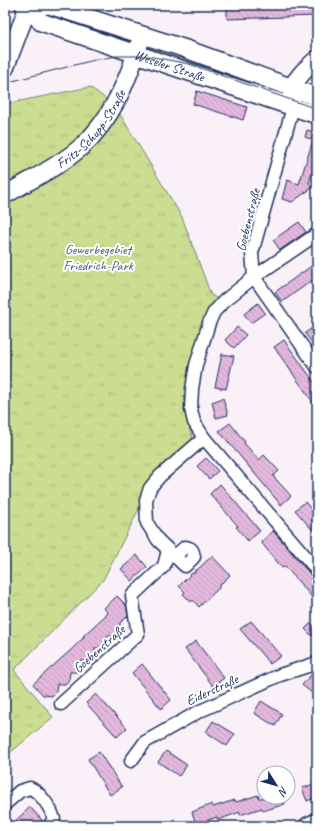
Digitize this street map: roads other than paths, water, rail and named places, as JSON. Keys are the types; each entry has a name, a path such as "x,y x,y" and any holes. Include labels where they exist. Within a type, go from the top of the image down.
{"main road":[{"name":"Weseler Straße","path":"26,6 48,5 186,49 291,87 314,91"},
{"name":"Weseler Straße","path":"26,6 42,22 317,115"},
{"path":"6,65 26,6"},
{"name":"Fritz-Schupp-Straße","path":"5,196 63,160 80,148 93,135 121,93 142,35"},
{"path":"293,107 291,87 302,72 317,59"},
{"path":"293,107 314,91"},
{"path":"308,826 317,822"}],"street":[{"name":"Goebenstraße","path":"254,277 252,253 293,107"},
{"path":"317,234 254,277 214,312 196,365 191,409 194,422 204,438 317,570"},
{"path":"254,277 317,367"},
{"name":"Goebenstraße","path":"61,704 138,634 132,596 164,566 171,553 158,540 147,523 146,500 150,488 160,476 204,438"},
{"name":"Eiderstraße","path":"131,761 145,742 198,712 280,676 317,664"},
{"path":"5,804 20,791 30,788 35,790 53,814 54,819 50,826"}],"tram line":[{"path":"5,83 94,60 117,56 148,56 189,64 317,109"}],"park label":[{"name":"Gewerbegebiet Friedrich-Park","path":"98,258"}]}
